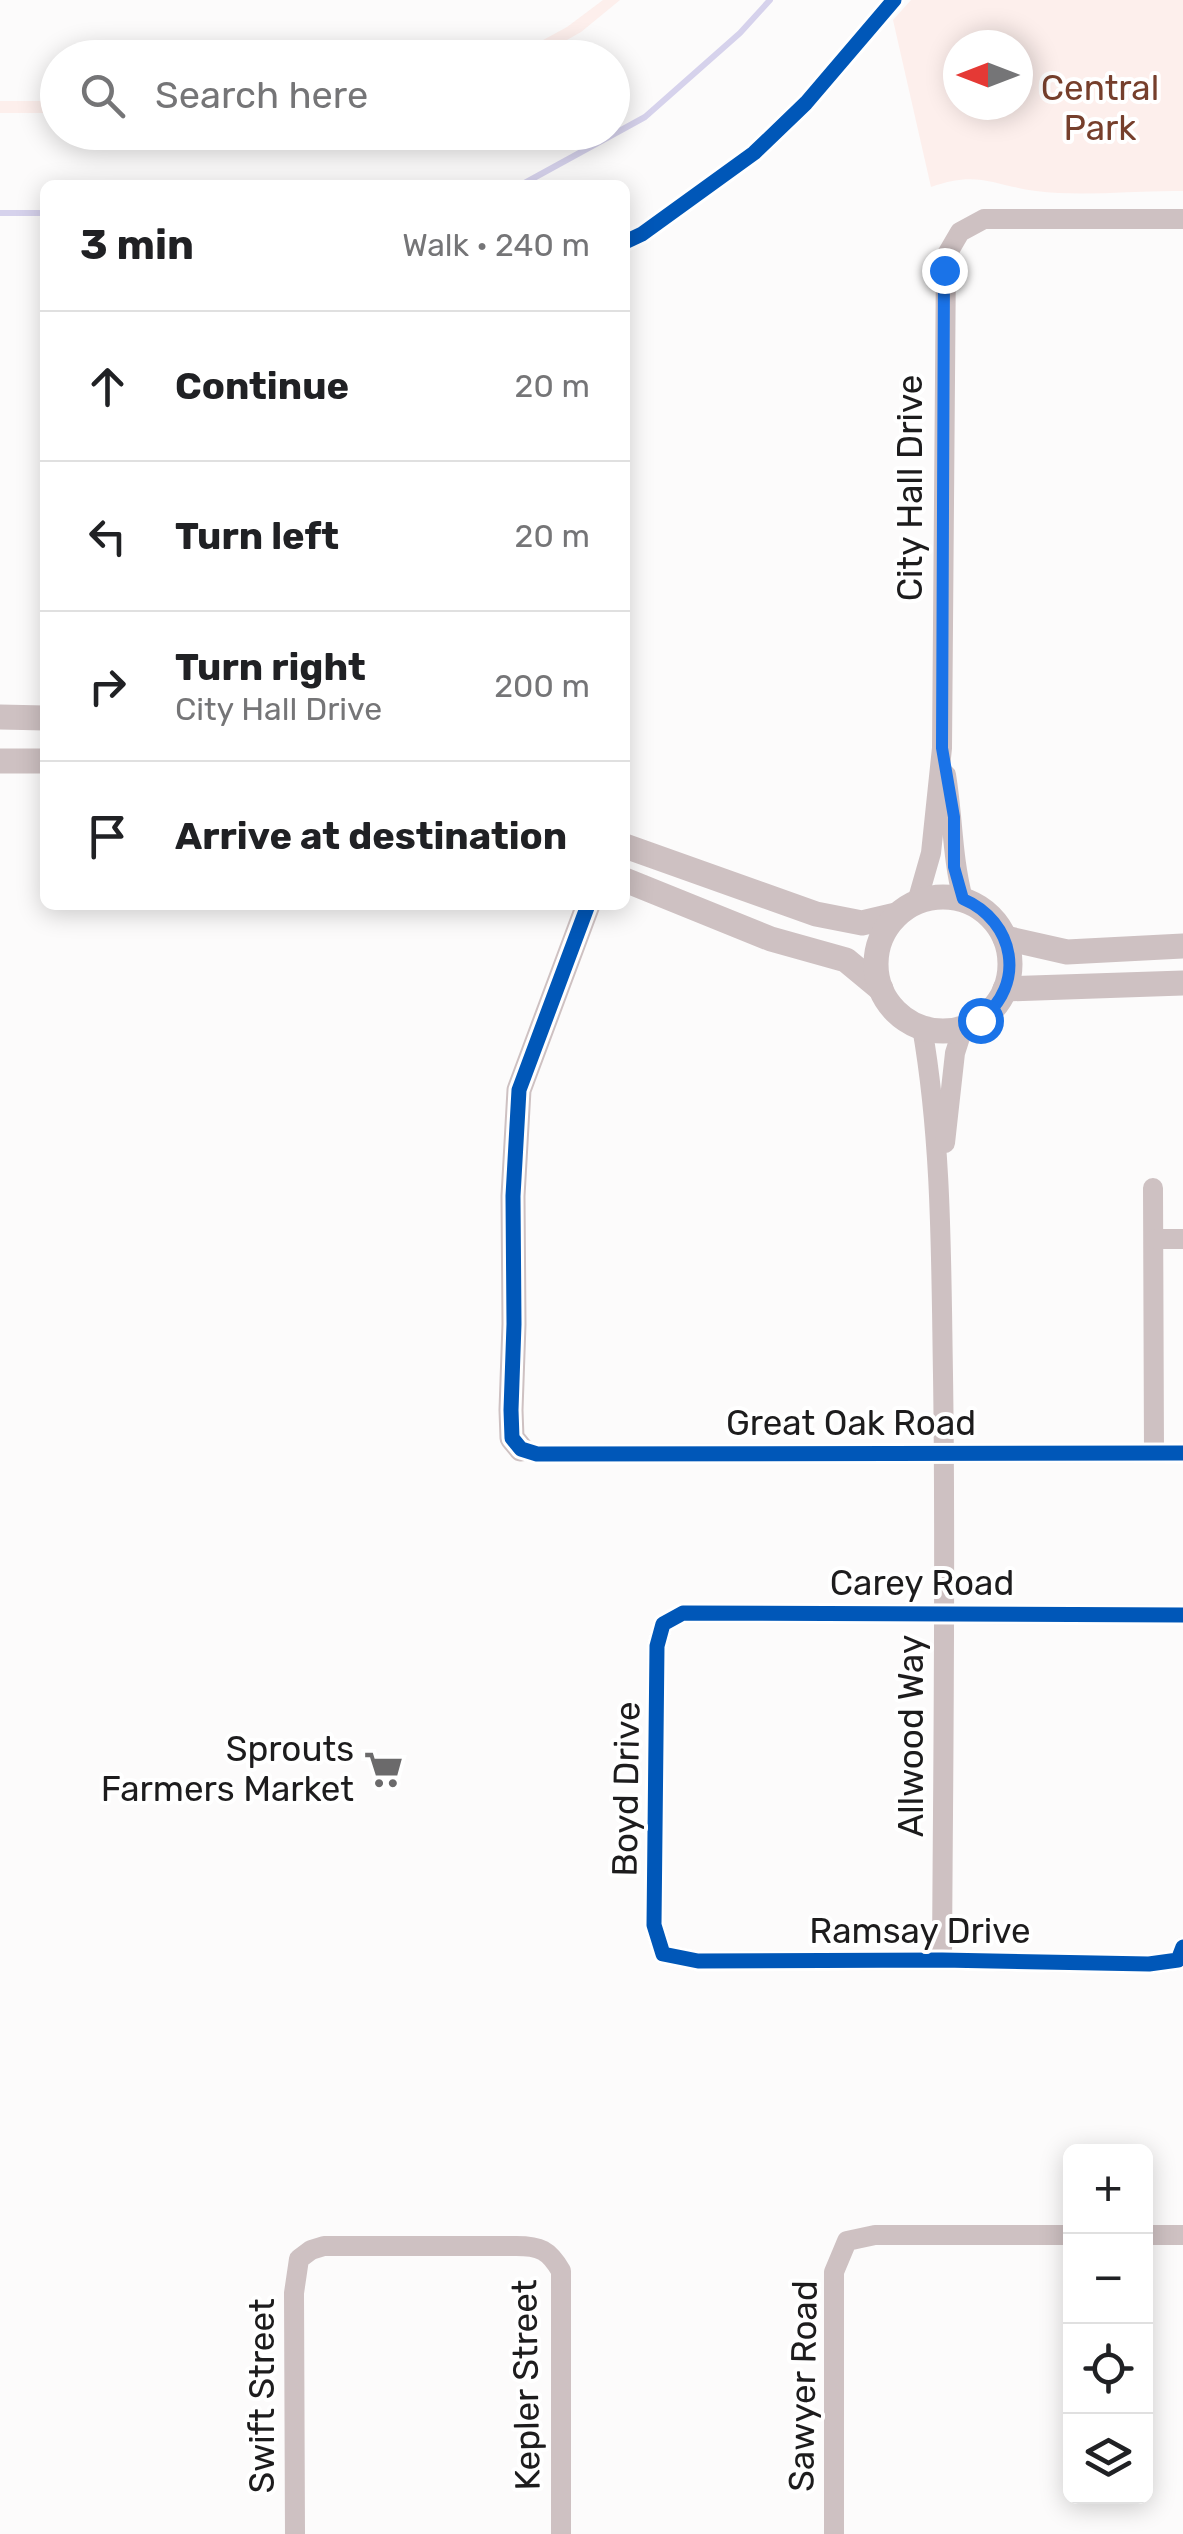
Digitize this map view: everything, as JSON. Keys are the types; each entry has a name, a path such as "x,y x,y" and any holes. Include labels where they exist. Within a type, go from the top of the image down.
{"street":[{"name":"City Hall Drive","path":"907,909 930,852 942,748 946,256 960,232 984,219 1183,219"},
{"path":"0,718 40,718"},
{"name":"City Hall Drive","path":"942,748 954,817 954,867 963,899"},
{"path":"0,761 40,761"},
{"path":"630,848 816,914 862,923 935,897 963,899 988,914 1006,938 1010,969 1005,990 988,1014 963,1028 942,1031 922,1027 894,1010 881,989 876,970 878,950 884,931 907,909"},
{"path":"630,882 771,938 846,960 881,989"},
{"path":"521,1449 512,1438 511,1410 512,1196 519,1090 586,910"},
{"path":"1006,938 1067,952 1183,946"},
{"path":"1005,990 1183,983"},
{"path":"922,1027 940,1190 944,1452"},
{"path":"940,1190 954,1053 963,1028"},
{"path":"1153,1188 1154,1453"},
{"path":"1155,1239 1183,1239"},
{"name":"Great Oak Road","path":"521,1449 536,1454 1183,1453"},
{"name":"Allwood Way","path":"942,1960 944,1452"},
{"name":"Carey Road","path":"663,1624 683,1614 1183,1615"},
{"name":"Boyd Drive","path":"663,1624 657,1646 654,1925 663,1954"},
{"name":"Ramsay Drive","path":"663,1954 698,1960 1149,1964 1180,1954"},
{"name":"Sawyer Road","path":"834,2534 834,2272 847,2241 875,2234 1063,2235"},
{"path":"1153,2235 1183,2234"},
{"name":"Kepler Street","path":"299,2259 324,2246 538,2246 552,2254 561,2271 563,2296 560,2534"},
{"name":"Swift Street","path":"294,2534 294,2292 299,2259"}],"green space":[{"path":"603,0 620,0 567,40 543,40"},
{"name":"Central Park","path":"911,0 1183,0 1183,191 1054,193 973,179 931,187 893,20"},
{"path":"0,101 40,101 40,113 0,113"}],"waterway":[{"path":"630,125 645,117 740,33 770,0"},
{"path":"530,180 585,150"},
{"path":"0,213 40,213"}],"cycle path":[{"path":"630,240 754,153 806,103 894,0"},
{"path":"586,910 519,1090 513,1196 511,1410 512,1438 521,1449 537,1454 1183,1453"},
{"path":"1183,1615 683,1613 663,1624 657,1646 654,1925 663,1954 698,1961 1149,1964 1178,1960 1183,1947"}],"place":[{"name":"Sprouts Farmers Market","path":"384,1769"}],"route":[{"path":"944,270 942,748 954,817 954,867 963,899 995,921 1006,938 1010,958 1001,998 980,1020"}]}
